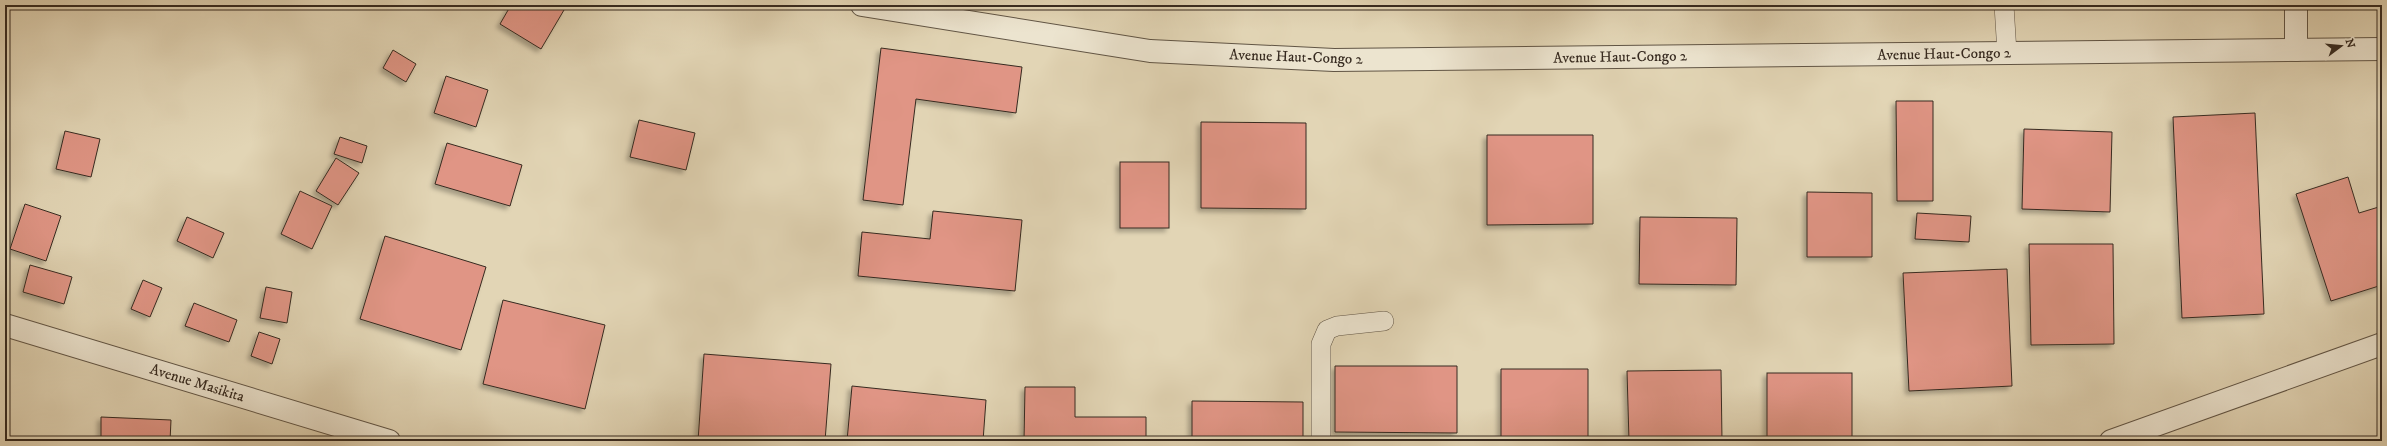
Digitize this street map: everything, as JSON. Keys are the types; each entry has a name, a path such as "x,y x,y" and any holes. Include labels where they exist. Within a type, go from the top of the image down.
{"street":[{"name":"Avenue Haut-Congo 2","path":"862,5 1150,51 1334,60 2382,49"},
{"path":"2296,5 2296,50"},
{"name":"Avenue Masikita","path":"5,325 389,441"},
{"path":"2111,441 2382,344"}],"lane":[{"path":"2004,5 2007,53"},
{"path":"1320,441 1321,344 1327,330 1337,326 1384,321"}],"building":[{"path":"511,5 557,5 564,10 541,49 500,24"},
{"path":"881,48 1022,67 1016,113 916,99 903,205 863,200"},
{"path":"393,50 416,64 406,82 383,68"},
{"path":"446,76 488,90 476,127 434,113"},
{"path":"1896,101 1933,101 1933,201 1897,201"},
{"path":"2255,113 2264,314 2182,318 2173,117"},
{"path":"5,120 9,121 5,135"},
{"path":"639,120 695,133 686,170 630,157"},
{"path":"1201,122 1306,123 1306,209 1201,208"},
{"path":"2024,129 2112,132 2110,212 2022,209"},
{"path":"65,131 100,139 91,177 56,169"},
{"path":"1487,135 1593,135 1593,224 1487,225"},
{"path":"340,137 367,146 362,163 334,154"},
{"path":"447,143 522,165 510,206 435,184"},
{"path":"336,158 359,173 338,205 316,191"},
{"path":"1120,162 1169,162 1169,228 1120,228"},
{"path":"2348,177 2359,213 2382,206 2382,285 2331,301 2296,194"},
{"path":"300,191 332,206 312,249 281,234"},
{"path":"1807,192 1872,193 1872,257 1807,257"},
{"path":"25,204 61,216 46,261 10,249"},
{"path":"933,211 1022,220 1015,291 858,276 862,232 930,239"},
{"path":"1917,213 1971,216 1969,242 1915,239"},
{"path":"187,217 224,233 213,258 177,241"},
{"path":"1640,217 1737,218 1736,285 1639,284"},
{"path":"385,236 486,267 461,350 360,319"},
{"path":"2029,244 2113,244 2114,344 2031,345"},
{"path":"30,265 72,277 64,304 23,292"},
{"path":"2007,269 2012,386 1909,391 1903,273"},
{"path":"143,280 162,288 150,317 131,309"},
{"path":"266,287 292,292 287,323 260,318"},
{"path":"503,300 605,325 585,409 483,384"},
{"path":"194,303 237,320 229,342 185,326"},
{"path":"259,332 280,339 272,364 251,356"},
{"path":"704,354 831,364 825,441 698,441"},
{"path":"1335,366 1457,366 1457,433 1335,432"},
{"path":"1501,369 1588,369 1588,441 1530,441 1530,437 1501,437"},
{"path":"1721,370 1722,441 1629,441 1627,371"},
{"path":"1767,373 1852,373 1852,441 1767,441"},
{"path":"852,386 986,400 983,441 847,441"},
{"path":"1025,387 1075,387 1075,417 1146,417 1146,441 1024,441"},
{"path":"1192,401 1303,402 1303,441 1192,441"},
{"path":"101,417 171,420 170,441 101,441"},
{"path":"2320,439 2382,440 2382,441 2319,441"}]}
